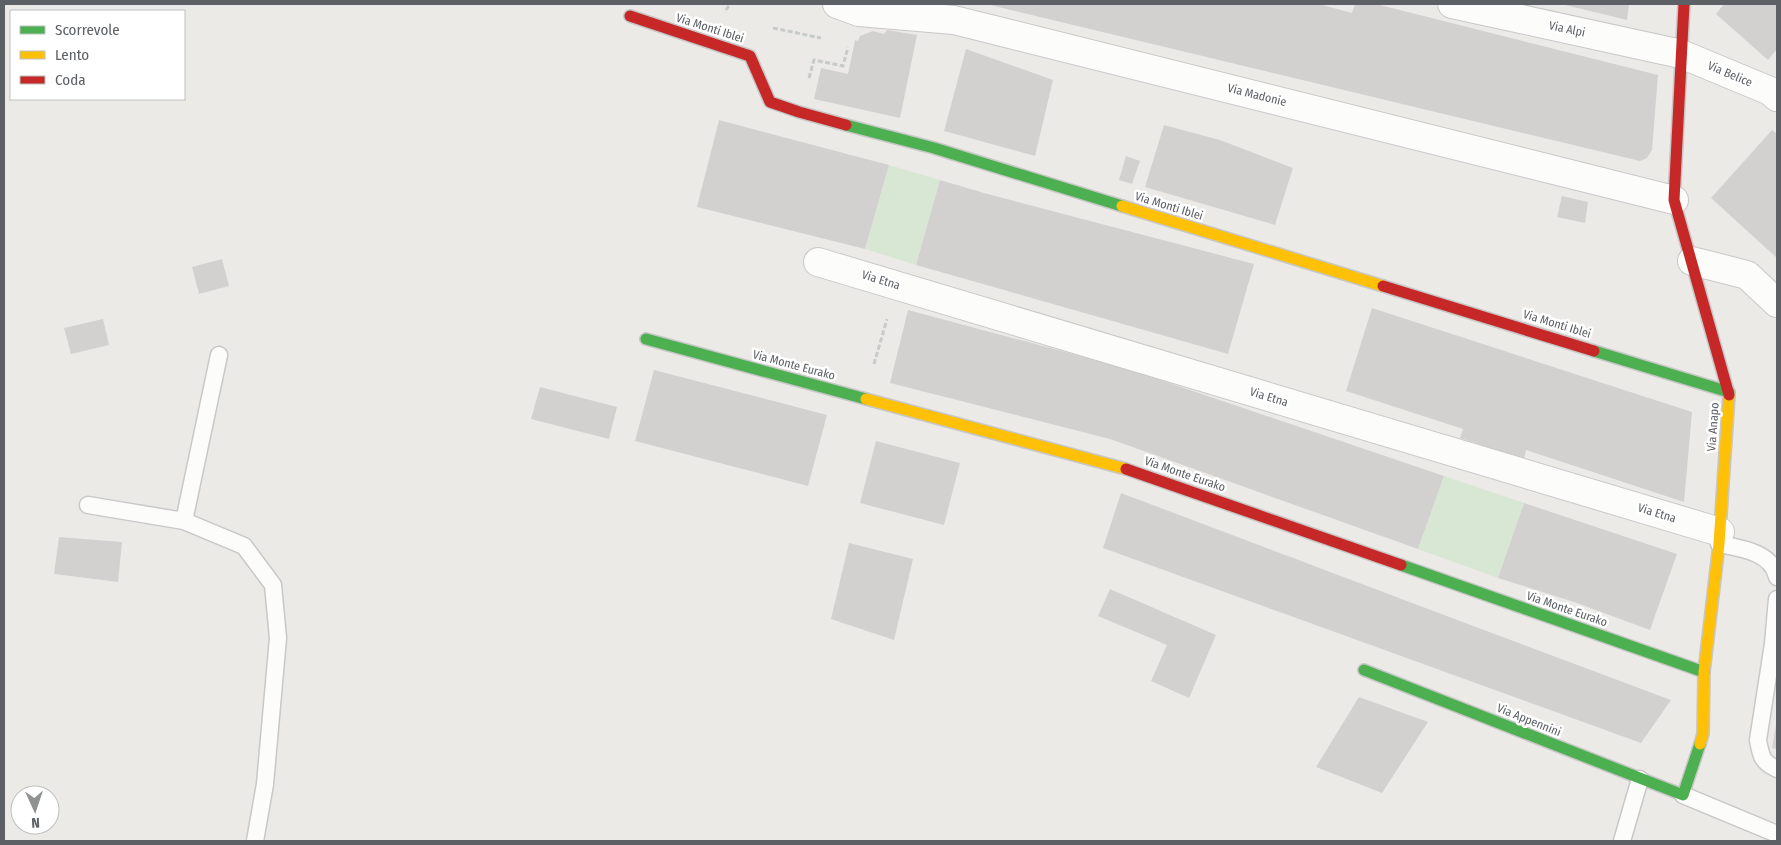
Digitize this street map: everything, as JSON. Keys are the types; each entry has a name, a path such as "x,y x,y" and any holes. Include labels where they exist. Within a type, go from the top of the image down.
{"street":[{"name":"Via Madonie","path":"837,4 859,12 954,20 1674,200"},
{"name":"Via Alpi","path":"1452,4 1681,54"},
{"name":"Via Anapo","path":"1684,4 1674,200 1729,392 1719,538 1704,672 1703,734 1684,795"},
{"name":"Via Monti Iblei","path":"630,16 750,56 770,102 799,112 934,148 1729,392"},
{"name":"Via Belice","path":"1681,54 1775,90"},
{"path":"1692,261 1747,275 1777,303"},
{"name":"Via Etna","path":"818,262 1719,538"},
{"name":"Via Monte Eurako","path":"646,339 1140,473 1704,672"},
{"name":"Via Appennini","path":"1364,670 1684,795"}],"lane":[{"path":"184,521 219,355"},
{"path":"88,505 184,521 244,546 273,585 278,638 265,784 254,841"},
{"path":"1719,538 1758,555 1776,569 1777,577"},
{"path":"1777,599 1772,653 1758,740 1766,763 1777,769"},
{"path":"1622,841 1640,779"},
{"path":"1684,795 1777,834"}],"path":[{"path":"722,16 730,4"},
{"path":"771,27 830,40"},
{"path":"814,60 843,66 849,44"},
{"path":"864,398 897,285"}],"green space":[{"path":"889,165 940,180 916,265 865,249"},
{"path":"1444,476 1524,503 1498,578 1418,549"}],"building":[{"path":"986,4 1319,4 1352,13 1355,4 1376,4 1658,75 1652,150 1647,158 1640,161"},
{"path":"1561,4 1629,4 1627,20"},
{"path":"1724,4 1777,4 1777,49 1768,60 1716,14"},
{"path":"887,30 917,35 900,118 814,99 821,68 848,74 855,40 858,41 860,36 873,31 884,34"},
{"path":"966,49 1053,80 1035,156 944,131"},
{"path":"719,120 889,165 865,249 697,207"},
{"path":"1164,125 1220,140 1293,168 1275,225 1145,187"},
{"path":"1772,130 1777,134 1777,258 1711,198"},
{"path":"1126,156 1140,161 1132,184 1119,180"},
{"path":"940,180 1254,264 1228,354 916,265"},
{"path":"1562,196 1588,202 1585,223 1557,217"},
{"path":"222,259 229,286 199,294 192,267"},
{"path":"1372,308 1692,412 1684,502 1526,450 1524,459 1460,438 1463,429 1346,391"},
{"path":"908,310 1125,368 1444,476 1418,549 1110,439 890,383"},
{"path":"103,319 109,345 71,354 64,328"},
{"path":"654,370 827,415 808,486 635,441"},
{"path":"540,387 617,407 609,439 531,419"},
{"path":"876,441 960,463 944,525 860,503"},
{"path":"1121,493 1671,700 1641,743 1103,548"},
{"path":"1524,503 1677,554 1650,630 1574,602 1498,578"},
{"path":"59,537 122,542 118,582 54,574"},
{"path":"849,543 913,559 894,640 831,619"},
{"path":"1110,589 1216,635 1189,698 1151,681 1167,645 1098,616"},
{"path":"1359,697 1428,722 1382,793 1316,767"},
{"path":"1777,725 1777,749 1772,748"}],"traffic: fast":[{"path":"846,125 934,148 1122,206"},
{"path":"646,339 866,399"},
{"path":"1594,351 1729,392"},
{"path":"1401,565 1704,672"},
{"path":"1364,670 1683,795 1700,744"}],"traffic: slow":[{"path":"1122,206 1383,286"},
{"path":"1700,744 1703,734 1704,672 1719,544 1729,395"},
{"path":"866,399 1126,469"}],"traffic: jam":[{"path":"1684,4 1674,200 1729,395"},
{"path":"630,16 750,56 770,102 846,125"},
{"path":"1383,286 1594,351"},
{"path":"1126,469 1401,565"}]}
